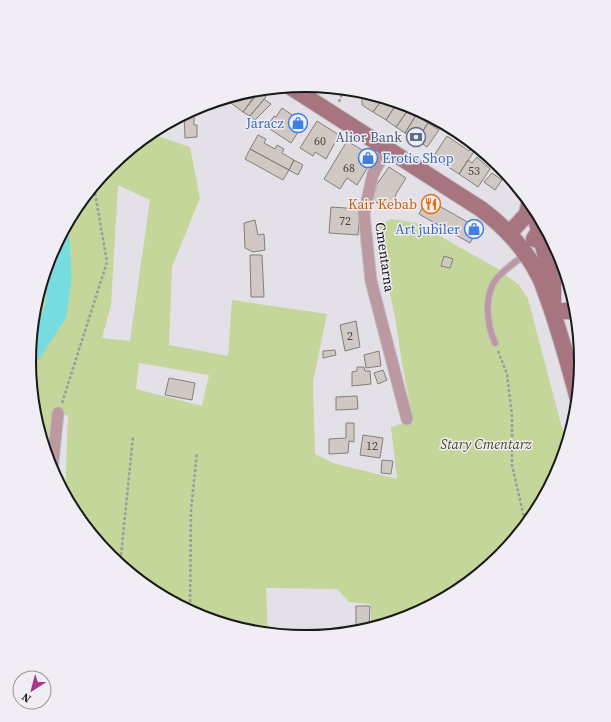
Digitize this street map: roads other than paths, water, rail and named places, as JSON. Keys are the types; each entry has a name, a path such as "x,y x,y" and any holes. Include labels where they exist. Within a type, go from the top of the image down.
{"main road":[{"path":"298,92 492,217 509,234 522,250 539,276 552,311 574,383"},
{"path":"509,234 527,214 528,209"},
{"path":"536,221 554,283 552,311"},
{"path":"522,250 532,242 539,231"},
{"path":"552,311 570,311"}],"street":[{"name":"Cmentarna","path":"387,149 373,174 364,214 371,281 407,419"},
{"path":"54,456 58,413"}],"lane":[{"path":"495,343 489,330 488,304 491,287 522,250"}],"waterway":[{"path":"37,341 55,314 60,279 59,254"}],"place":[{"name":"Jaracz","path":"298,123"},
{"name":"Alior Bank","path":"416,137"},
{"name":"Erotic Shop","path":"368,158"},
{"name":"Kair Kebab","path":"431,204"},
{"name":"Art jubiler","path":"474,229"}],"park label":[{"name":"Stary Cmentarz","path":"486,444"}]}
